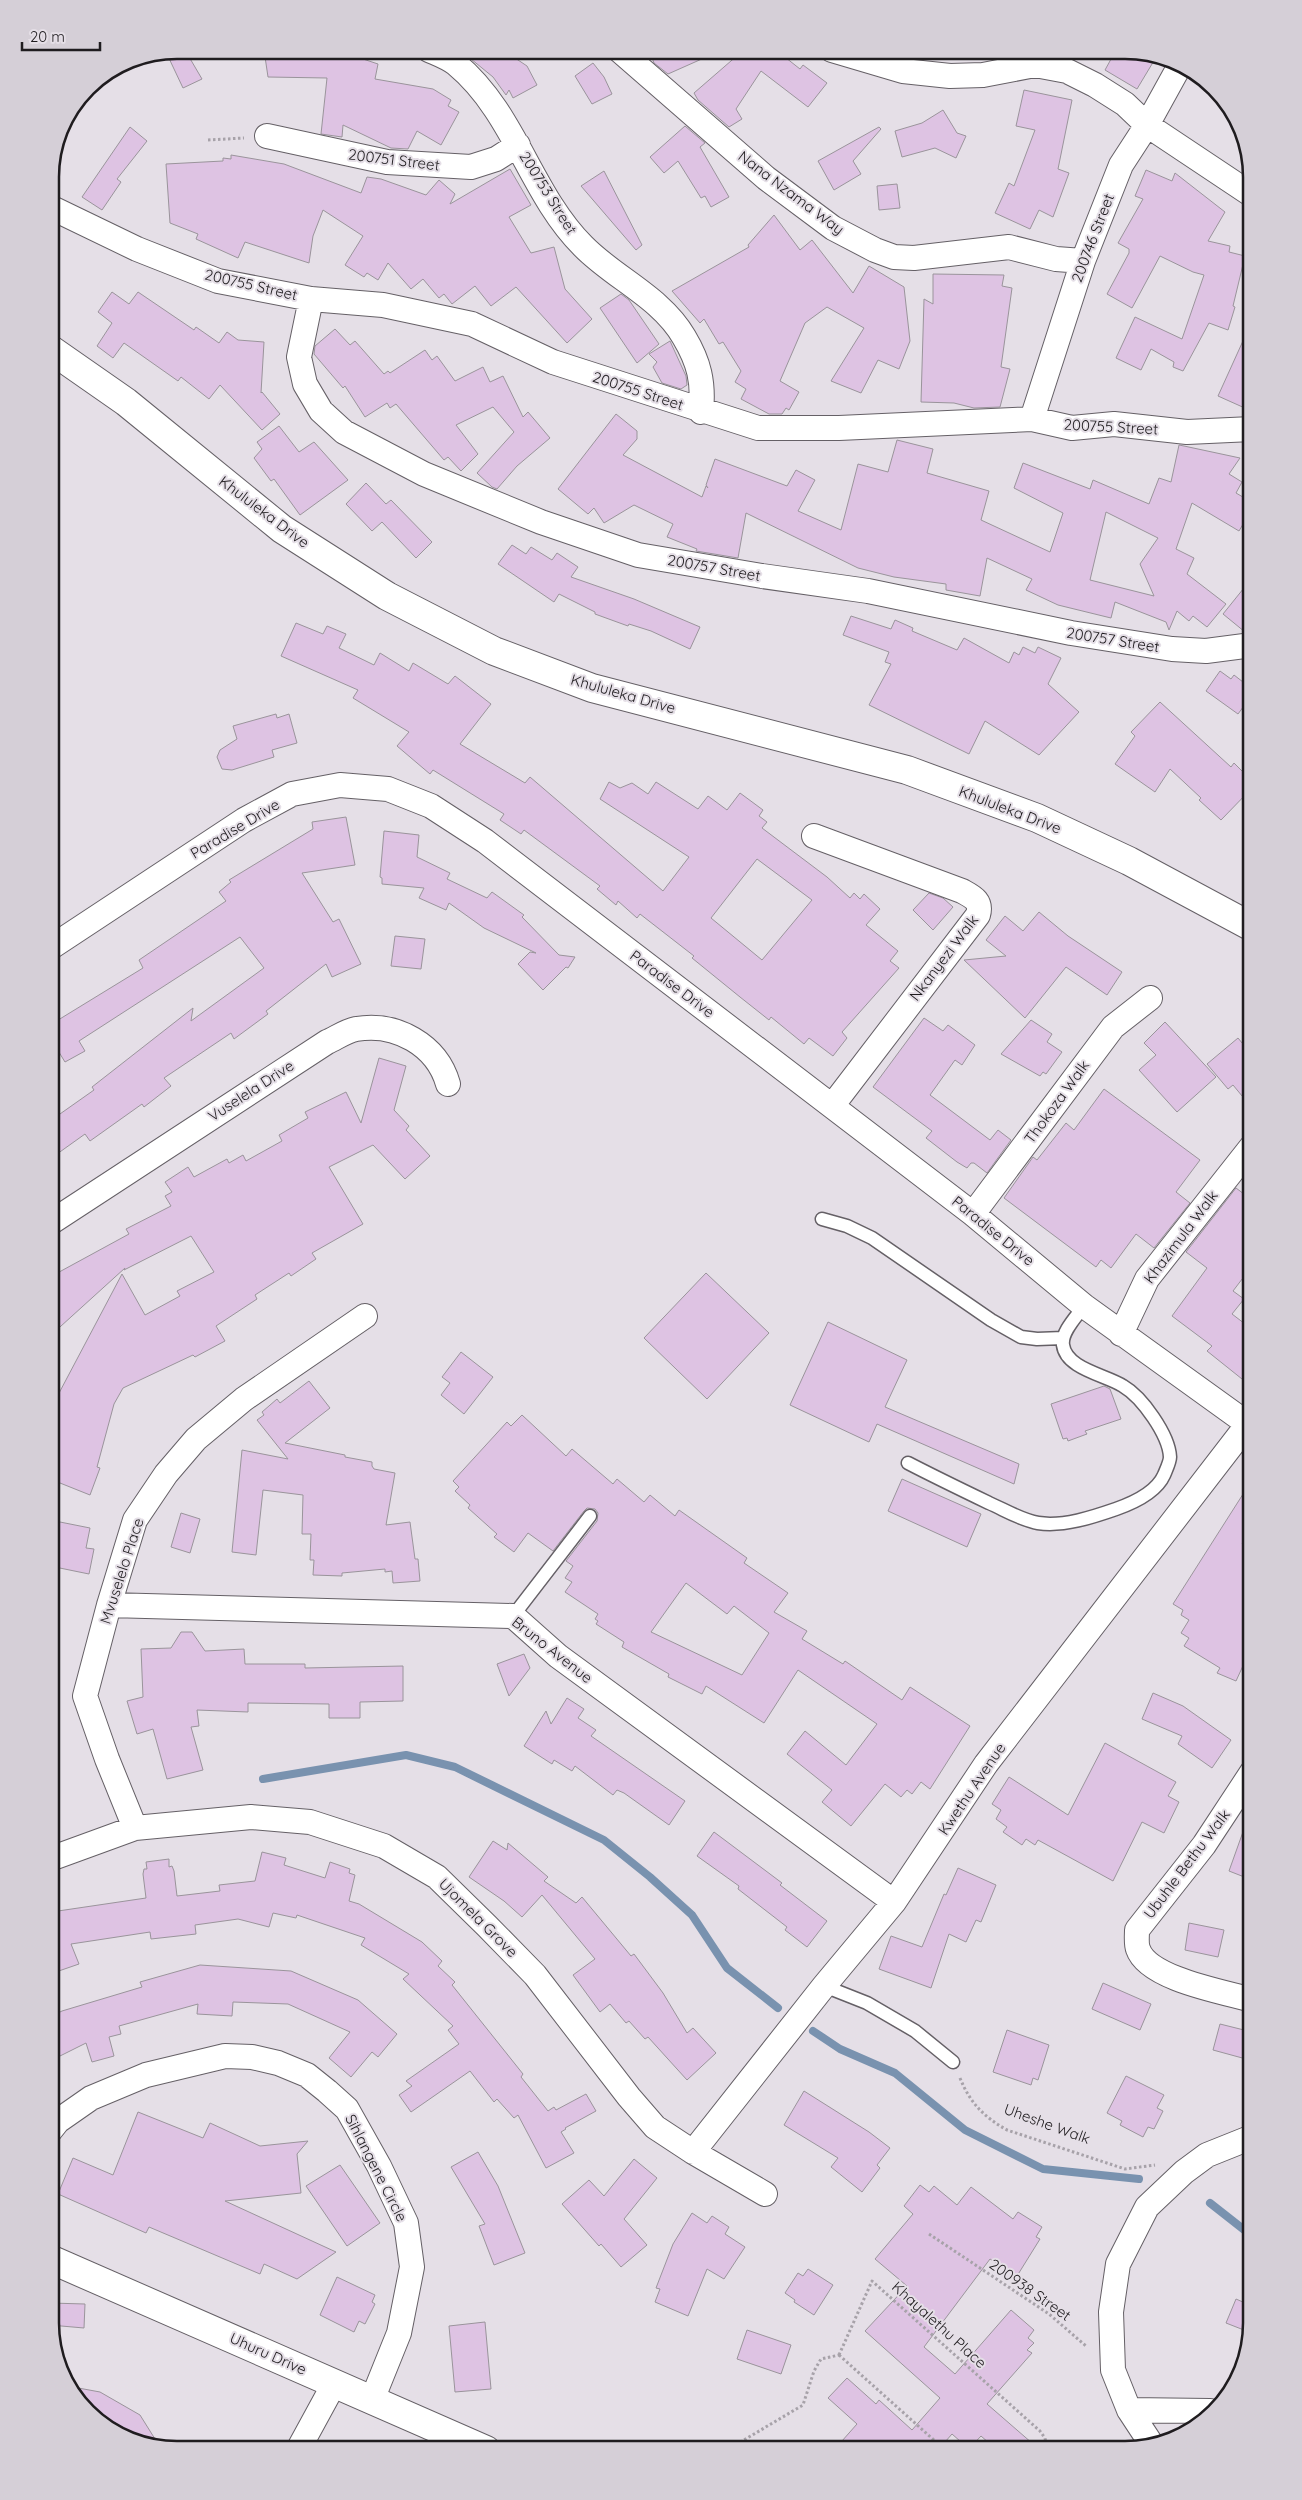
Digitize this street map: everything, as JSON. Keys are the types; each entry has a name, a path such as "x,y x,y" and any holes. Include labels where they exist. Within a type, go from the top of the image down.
{"street":[{"name":"200753 Street","path":"447,59 455,63 483,90 502,117 559,217 582,246 661,309 683,335 696,361 704,389 701,412"},
{"name":"Nana Nzama Way","path":"629,59 766,178 833,228 875,250 894,257 914,258 1009,248 1056,258 1083,261"},
{"path":"862,59 903,71 950,76 983,75 1030,59"},
{"path":"1036,59 1067,71 1095,85 1125,104 1147,125 1243,189"},
{"name":"200746 Street","path":"1032,419 1083,261 1121,165 1147,125 1177,72"},
{"name":"200751 Street","path":"267,136 387,162 471,167 496,159 518,145"},
{"name":"200755 Street","path":"59,211 137,250 218,281 311,299 383,305 472,324 553,362 701,412 758,428 1032,419 1072,428 1114,424 1187,432 1243,429"},
{"name":"200757 Street","path":"311,299 299,357 305,384 321,411 344,432 424,474 541,522 638,555 762,576 868,591 1071,633 1172,649 1206,651 1243,646"},
{"name":"Khululeka Drive","path":"59,355 126,402 282,529 387,596 494,651 592,688 907,770 1037,818 1129,861 1243,922"},
{"name":"Paradise Drive","path":"59,942 244,820 292,794 340,785 388,789 431,806 485,841 973,1214 1084,1306 1243,1421"},
{"name":"Nkanyezi Walk","path":"814,836 962,891 973,896 980,908 978,915 832,1106"},
{"name":"Thokoza Walk","path":"973,1214 1113,1027 1150,998"},
{"name":"Vuselela Drive","path":"59,1217 327,1042 355,1029 384,1029 415,1038 437,1061 448,1084"},
{"name":"Khazimula Walk","path":"1121,1334 1147,1279 1243,1157"},
{"name":"Mvuselelo Place","path":"135,1828 107,1759 85,1696 108,1605 135,1520 166,1474 196,1439 244,1399 365,1316"},
{"name":"Kwethu Avenue","path":"693,2152 824,1986 894,1902 986,1764 1243,1435"},
{"name":"Bruno Avenue","path":"108,1605 513,1616 558,1656 894,1902"},
{"name":"Ubuhle Bethu Walk","path":"1243,1786 1204,1845 1137,1930 1138,1949 1149,1964 1187,1982 1243,1998"},
{"name":"Ujomela Grove","path":"59,1856 135,1828 251,1817 310,1822 384,1846 437,1877 535,1975 629,2097 655,2127 693,2152 765,2194"},
{"name":"Sihlangene Circle","path":"59,2120 91,2098 146,2075 225,2056 252,2057 278,2063 306,2075 327,2091 347,2110 379,2166 406,2223 412,2267 399,2333 372,2400"},
{"path":"1148,2439 1129,2410 1113,2370 1111,2312 1118,2264 1146,2207 1207,2155 1243,2141"},
{"name":"Uhuru Drive","path":"59,2262 465,2441"},
{"path":"303,2441 334,2384"},
{"path":"1129,2410 1204,2411"}],"lane":[{"path":"822,1219 847,1226 872,1238 991,1320 1022,1337 1037,1340 1063,1338"},
{"path":"908,1464 1015,1515 1039,1523 1063,1523 1097,1516 1128,1505 1148,1493 1163,1477 1170,1458 1166,1442 1157,1424 1142,1402 1125,1387 1074,1363 1066,1354 1063,1338 1084,1306"},
{"path":"513,1616 590,1516"},
{"path":"824,1986 867,2002 915,2031 953,2062"}],"path":[{"path":"208,140 267,136"},
{"name":"Uheshe Walk","path":"953,2062 964,2090 975,2107 1008,2130 1125,2169 1175,2162 1192,2166"},
{"name":"200938 Street","path":"928,2234 1049,2314 1113,2370"},
{"name":"Khayalethu Place","path":"839,2355 872,2281 1040,2431 1046,2441"},
{"path":"742,2441 803,2405 814,2371 821,2359 839,2355 936,2441"}],"building":[{"path":"170,59 190,59 202,79 183,88"},
{"path":"265,59 363,59 378,64 375,79 433,89 451,100 448,106 459,112 441,145 417,131 408,149 391,148 343,125 342,137 321,134 327,78 268,77"},
{"path":"471,59 516,59 527,66 537,85 513,98 509,90 506,95 493,77"},
{"path":"652,59 702,59 668,74 654,63"},
{"path":"733,59 787,59 800,69 803,65 827,83 808,107 761,71 736,109 742,119 729,127 698,100 694,93"},
{"path":"1111,59 1133,59 1153,62 1137,89 1105,70"},
{"path":"593,63 604,77 612,94 592,104 575,76"},
{"path":"1024,90 1072,100 1058,169 1069,173 1053,217 1039,210 1030,229 995,213 1009,183 1014,186 1035,130 1016,126"},
{"path":"943,110 957,133 966,136 956,158 935,148 902,157 895,131 922,123"},
{"path":"685,126 705,143 700,147 729,197 711,207 705,196 701,198 678,161 664,173 650,157"},
{"path":"130,127 147,141 117,179 121,182 102,210 82,197"},
{"path":"879,127 881,129 853,161 861,174 834,190 818,161"},
{"path":"231,155 284,164 361,193 367,177 381,179 426,195 439,180 455,194 450,204 510,169 531,205 509,217 531,253 554,247 565,289 592,319 567,343 516,287 491,306 475,286 452,304 444,294 439,298 423,279 411,289 388,263 378,280 367,273 364,277 345,265 363,236 323,210 313,236 309,263 245,242 238,258 196,239 198,234 170,223 166,164 223,161 223,158 231,159"},
{"path":"1146,170 1172,181 1175,173 1225,212 1208,241 1230,246 1229,252 1243,256 1243,264 1233,306 1235,307 1228,330 1209,323 1183,371 1173,367 1174,362 1151,349 1141,370 1116,358 1135,317 1182,339 1204,275 1193,272 1160,256 1132,308 1107,294 1129,253 1129,249 1118,243 1143,199 1135,196"},
{"path":"604,171 642,245 636,250 581,186"},
{"path":"897,184 900,208 879,210 877,186"},
{"path":"774,215 800,250 812,240 853,293 869,266 904,287 910,341 899,369 878,360 861,393 831,381 864,328 827,307 805,323 780,381 799,392 789,410 786,408 782,414 769,414 741,399 746,389 735,382 741,371 723,342 719,344 704,319 700,323 672,291 749,247 748,245"},
{"path":"933,274 1004,275 1002,286 1012,288 1001,367 1010,369 1000,407 974,408 954,403 921,402 924,299 933,304"},
{"path":"112,292 129,304 138,292 194,330 196,327 219,343 227,332 238,340 264,342 261,393 280,414 262,430 220,385 209,399 181,377 178,381 124,343 113,358 97,346 112,323 98,312"},
{"path":"621,294 629,300 659,344 637,363 600,308"},
{"path":"335,329 350,345 355,341 384,374 388,371 390,373 425,350 432,360 437,356 455,381 483,367 490,382 503,376 523,417 528,412 550,438 517,466 497,489 492,487 477,473 514,432 493,407 456,425 478,454 461,471 448,457 444,460 396,404 390,408 387,403 365,417 345,386 343,388 314,354 315,346"},
{"path":"670,341 686,376 687,385 681,389 662,383 653,367 657,362 649,354"},
{"path":"1243,341 1243,407 1218,396"},
{"path":"616,414 637,431 637,439 623,455 702,497 706,486 708,488 706,485 715,459 787,486 796,470 815,480 798,511 841,530 858,464 888,472 897,440 933,449 927,473 989,491 981,520 1050,552 1063,513 1014,488 1023,463 1090,489 1093,480 1149,504 1159,478 1171,482 1179,445 1240,458 1229,474 1242,482 1236,493 1243,497 1243,524 1239,531 1192,503 1176,549 1194,558 1187,574 1226,604 1207,627 1193,616 1189,621 1177,611 1169,630 1166,622 1115,602 1111,618 1058,605 1026,590 1032,579 987,558 980,596 946,590 946,584 894,577 858,568 746,513 738,558 696,551 697,549 667,537 673,524 634,505 604,523 594,508 588,514 558,489","holes":["1106,512 1158,538 1140,564 1154,596 1090,580"]},
{"path":"279,426 299,452 314,442 348,480 300,515 274,479 271,481 254,458 262,449 257,442"},
{"path":"366,483 386,504 391,500 432,542 416,558 382,522 372,531 346,504"},
{"path":"512,545 526,554 531,547 552,560 557,553 578,567 571,577 634,599 700,627 690,649 651,631 629,624 628,626 595,614 595,612 559,594 554,602 498,564"},
{"path":"1243,589 1243,630 1223,614"},
{"path":"851,616 891,629 895,620 913,628 912,631 957,650 964,638 1009,663 1014,652 1019,655 1023,647 1035,653 1038,647 1061,658 1048,684 1079,712 1039,755 985,721 969,754 869,705 891,664 885,662 889,652 843,635"},
{"path":"296,623 323,634 327,626 346,634 339,648 374,665 380,653 409,671 413,663 448,684 455,676 491,704 460,744 525,783 530,777 663,891 689,857 600,799 609,782 620,788 632,783 648,794 656,782 698,809 708,796 727,810 740,793 763,810 759,816 767,822 762,828 827,877 850,898 854,893 860,899 864,894 880,909 866,925 898,951 890,961 899,968 842,1032 847,1038 833,1056 809,1038 804,1044 771,1017 769,1020 692,958 694,956 640,914 637,918 618,901 616,905 597,889 600,886 524,830 521,834 500,820 504,814 433,770 430,774 397,746 409,732 353,698 358,690 281,656","holes":["757,859 812,900 762,960 711,918"]},
{"path":"1220,671 1231,679 1234,675 1243,682 1243,707 1238,714 1206,691"},
{"path":"1160,702 1231,767 1234,763 1243,772 1243,797 1221,820 1170,769 1155,792 1115,764 1135,736 1131,732"},
{"path":"276,714 277,718 289,714 297,743 272,750 274,757 232,770 222,769 217,757 220,750 237,739 233,726"},
{"path":"346,817 355,865 302,873 333,922 339,919 361,964 332,977 326,964 266,1011 268,1014 234,1039 231,1033 164,1078 171,1086 144,1107 142,1104 90,1141 85,1134 59,1153 59,1115 94,1090 92,1087 193,1008 191,1021 264,968 240,937 79,1041 85,1051 65,1062 59,1052 59,1019 143,968 139,960 226,901 219,892 231,882 229,880 313,829 312,822"},
{"path":"384,831 419,835 417,857 450,873 447,879 487,898 492,892 524,915 522,917 559,955 575,957 568,968 566,967 543,990 518,964 530,952 536,953 484,928 449,903 446,910 419,898 424,888 382,884 382,878 380,877"},
{"path":"929,893 943,898 953,907 933,930 913,910"},
{"path":"1039,912 1068,936 1122,972 1107,995 1066,967 1025,1018 964,960 1006,956 986,940 1005,916 1023,931"},
{"path":"395,936 425,939 421,969 391,966"},
{"path":"924,1018 943,1031 948,1025 975,1045 962,1065 955,1060 930,1095 990,1140 998,1130 1011,1140 987,1173 974,1163 971,1163 967,1168 957,1162 926,1138 932,1131 873,1087"},
{"path":"1031,1020 1052,1034 1047,1042 1062,1052 1046,1074 1043,1072 1040,1076 1001,1054"},
{"path":"1165,1022 1216,1077 1177,1112 1139,1070 1156,1055 1144,1043"},
{"path":"1238,1038 1243,1044 1243,1097 1233,1085 1228,1089 1207,1064"},
{"path":"379,1058 406,1066 394,1110 409,1126 406,1130 430,1156 405,1179 373,1145 329,1167 363,1224 312,1253 316,1259 291,1276 289,1273 255,1295 257,1299 216,1326 225,1341 195,1357 193,1355 123,1388 114,1404 97,1467 100,1468 90,1495 59,1483 59,1393 122,1274 145,1315 180,1296 177,1291 214,1272 191,1236 124,1270 125,1268 59,1328 59,1272 129,1234 126,1229 171,1206 165,1196 172,1192 165,1182 188,1167 194,1177 227,1159 229,1163 243,1155 246,1161 282,1141 279,1135 308,1118 305,1112 346,1092 361,1123"},
{"path":"1104,1089 1200,1160 1176,1192 1190,1203 1154,1248 1136,1234 1111,1268 1101,1260 1096,1267 1004,1198 1033,1157 1037,1160 1066,1123 1074,1130"},
{"path":"1236,1188 1243,1193 1243,1278 1233,1291 1243,1300 1232,1314 1243,1322 1243,1380 1207,1351 1212,1346 1172,1316 1207,1268 1186,1252"},
{"path":"706,1273 769,1333 707,1399 644,1338"},
{"path":"828,1322 907,1360 885,1407 1019,1464 1014,1484 877,1424 869,1442 790,1405"},
{"path":"461,1352 493,1377 464,1414 441,1395 450,1383 442,1377"},
{"path":"309,1381 330,1408 285,1443 372,1462 374,1469 395,1473 386,1525 410,1522 415,1559 418,1559 420,1581 393,1583 392,1571 385,1572 385,1569 342,1573 342,1576 313,1575 314,1560 310,1560 311,1534 302,1534 303,1495 263,1490 256,1555 232,1552 242,1450 288,1459 257,1420 264,1415 262,1412 277,1399 280,1403"},
{"path":"1104,1386 1110,1389 1121,1419 1085,1431 1087,1434 1068,1441 1067,1438 1063,1439 1051,1404"},
{"path":"522,1415 566,1456 572,1449 613,1484 617,1479 644,1502 650,1495 675,1516 679,1510 747,1558 744,1563 788,1593 774,1612 807,1631 802,1639 843,1664 845,1661 902,1700 910,1687 970,1726 930,1789 921,1782 912,1794 907,1790 901,1797 885,1784 851,1826 822,1802 832,1790 787,1754 805,1731 846,1765 877,1724 798,1670 764,1723 706,1686 702,1694 668,1677 669,1674 622,1647 624,1642 596,1624 598,1621 595,1619 598,1614 565,1592 572,1582 565,1578 573,1566 566,1561 597,1521 598,1513 595,1509 587,1508 584,1511 553,1551 528,1533 514,1552 494,1537 497,1534 468,1508 470,1505 455,1491 459,1487 453,1481 507,1422 511,1426","holes":["686,1583 727,1614 734,1606 769,1633 742,1675 651,1632"]},
{"path":"902,1479 981,1514 967,1547 888,1511"},
{"path":"1243,1494 1243,1666 1236,1681 1217,1673 1220,1668 1184,1646 1189,1638 1181,1633 1189,1620 1181,1615 1183,1610 1173,1604"},
{"path":"181,1513 200,1519 190,1553 171,1547"},
{"path":"59,1522 90,1528 86,1548 94,1549 89,1574 59,1568"},
{"path":"181,1632 192,1632 205,1651 244,1649 245,1664 305,1664 305,1668 403,1666 403,1701 360,1702 360,1718 329,1718 329,1704 248,1703 248,1712 197,1710 199,1726 191,1727 203,1770 167,1779 153,1729 137,1734 127,1701 143,1697 141,1649 171,1648"},
{"path":"524,1654 530,1668 509,1696 497,1664"},
{"path":"1153,1693 1183,1706 1231,1740 1212,1768 1178,1744 1182,1736 1142,1719"},
{"path":"567,1698 584,1709 578,1718 596,1730 591,1736 685,1801 669,1825 624,1793 617,1790 613,1795 575,1766 572,1771 554,1760 552,1764 524,1746 546,1711 551,1724"},
{"path":"1105,1743 1176,1782 1168,1796 1179,1802 1164,1833 1142,1822 1113,1881 1038,1840 1035,1845 1026,1839 1022,1845 1003,1832 1007,1827 996,1819 1001,1810 992,1804 1009,1777 1068,1815"},
{"path":"714,1832 782,1883 780,1885 827,1921 807,1947 785,1930 787,1927 738,1889 739,1886 697,1856"},
{"path":"1243,1832 1243,1876 1229,1871"},
{"path":"493,1841 507,1850 508,1843 548,1877 544,1881 576,1903 582,1897 631,1956 634,1954 663,1993 687,2033 693,2028 716,2053 687,2080 648,2037 645,2039 629,2021 626,2023 610,2004 600,2012 573,1975 595,1959 542,1895 522,1917 504,1901 469,1877"},
{"path":"262,1852 286,1858 284,1865 325,1878 330,1862 350,1869 349,1873 355,1875 349,1901 359,1904 422,1942 442,1961 438,1966 455,1982 452,1985 523,2074 521,2077 548,2111 554,2107 556,2110 586,2094 596,2111 561,2132 574,2153 546,2168 518,2115 514,2118 497,2099 494,2102 470,2071 411,2112 399,2095 412,2086 406,2081 459,2044 448,2030 453,2026 403,1979 409,1974 361,1945 365,1938 297,1915 296,1918 273,1913 269,1927 238,1919 195,1925 196,1934 151,1939 150,1932 71,1944 79,1964 59,1971 59,1911 146,1898 143,1874 144,1869 147,1869 146,1862 169,1859 169,1867 172,1866 174,1871 177,1896 220,1891 219,1885 255,1881"},
{"path":"958,1868 996,1885 981,1922 976,1920 966,1942 949,1934 931,1988 879,1969 891,1936 922,1947 944,1894 946,1895"},
{"path":"1189,1923 1224,1930 1218,1957 1185,1950"},
{"path":"200,1965 291,1971 358,2000 397,2034 378,2057 372,2052 351,2077 329,2058 350,2032 288,2004 233,2002 232,2016 197,2014 198,2004 119,2026 121,2034 109,2037 114,2056 92,2062 86,2043 59,2056 59,2012 142,1987 140,1982"},
{"path":"1103,1983 1151,2004 1140,2030 1092,2009"},
{"path":"1220,2024 1243,2030 1243,2058 1213,2050"},
{"path":"1007,2030 1049,2045 1038,2080 1033,2078 1031,2085 993,2072"},
{"path":"1126,2076 1164,2095 1157,2108 1163,2111 1154,2129 1148,2127 1143,2137 1120,2125 1122,2121 1107,2113"},
{"path":"804,2091 869,2132 890,2148 877,2165 880,2168 862,2192 831,2167 838,2158 784,2125"},
{"path":"138,2112 203,2138 210,2123 260,2146 308,2141 297,2154 301,2193 225,2201 336,2252 297,2279 264,2264 260,2274 149,2227 146,2233 59,2194 73,2158 113,2175"},
{"path":"478,2152 498,2186 525,2253 494,2265 479,2226 485,2224 451,2167"},
{"path":"634,2159 657,2178 624,2219 647,2245 621,2267 601,2244 599,2246 562,2204 589,2180 604,2196"},
{"path":"340,2165 380,2223 347,2246 306,2186"},
{"path":"920,2185 929,2192 934,2186 957,2205 971,2187 1013,2219 1018,2212 1042,2227 1036,2237 1040,2239 1017,2276 990,2259 924,2347 955,2374 1011,2310 1034,2330 1028,2338 1034,2343 1027,2350 1032,2353 987,2404 1030,2441 987,2441 981,2436 976,2441 960,2441 952,2434 946,2441 842,2441 857,2424 828,2398 847,2378 876,2404 879,2400 912,2430 940,2398 865,2331 907,2286 875,2259 913,2214 904,2206"},
{"path":"692,2213 707,2223 712,2216 729,2227 725,2234 745,2247 724,2279 707,2269 688,2316 655,2302 660,2289 656,2288 673,2244"},
{"path":"808,2269 833,2285 814,2315 794,2302 795,2300 785,2293 798,2273 803,2276"},
{"path":"337,2277 375,2295 372,2302 375,2304 365,2324 359,2321 354,2332 320,2315"},
{"path":"1236,2299 1243,2302 1243,2330 1226,2323"},
{"path":"59,2303 85,2304 84,2328 59,2326"},
{"path":"485,2322 491,2389 455,2392 449,2326"},
{"path":"747,2330 791,2345 781,2374 737,2359"},
{"path":"79,2388 100,2392 140,2415 155,2439 132,2432 105,2417 93,2407"}],"waterway":[{"path":"263,1779 406,1755 455,1767 604,1840 650,1877 692,1915 727,1968 778,2008"},
{"path":"813,2031 840,2049 895,2073 965,2130 1043,2169 1139,2179"},
{"path":"1210,2203 1243,2229"}]}
